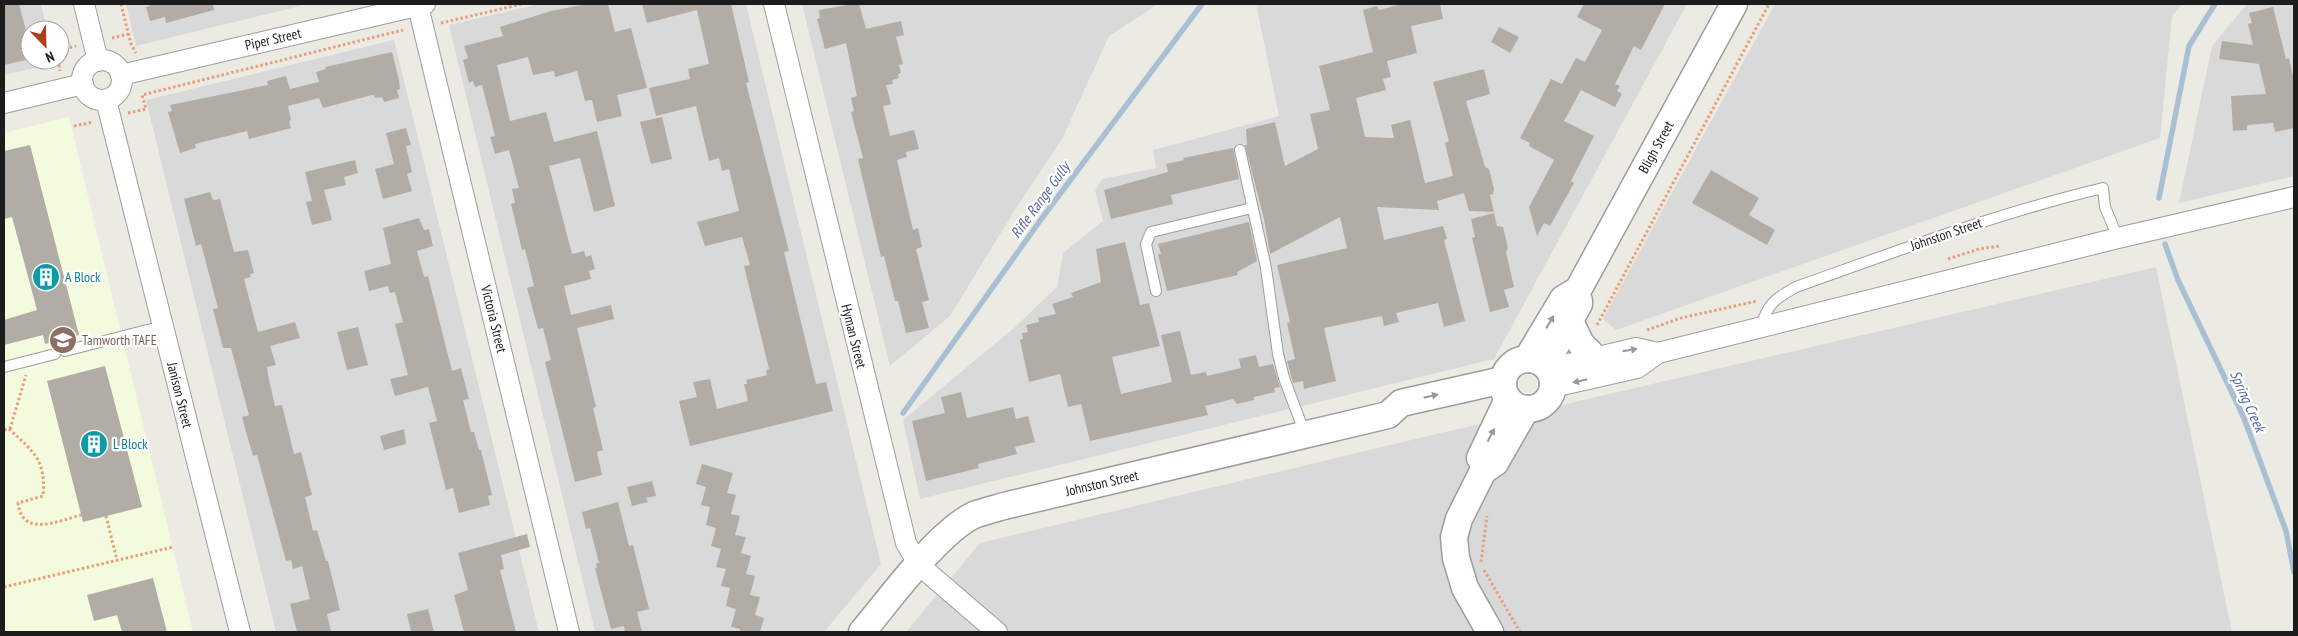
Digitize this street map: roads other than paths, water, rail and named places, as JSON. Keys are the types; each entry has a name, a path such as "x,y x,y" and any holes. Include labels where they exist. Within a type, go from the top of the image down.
{"street":[{"path":"84,4 98,61"},
{"name":"Hyman Street","path":"774,4 886,470 906,543 919,565 997,632"},
{"name":"Bligh Street","path":"1543,370 1563,299 1578,290 1734,4"},
{"name":"Victoria Street","path":"422,5 414,29 569,632"},
{"name":"Piper Street","path":"121,75 422,5"},
{"path":"98,61 115,65 121,75 121,87 117,93 106,100 94,98 88,94 83,84 82,78 88,67 98,61"},
{"path":"4,103 83,84"},
{"name":"Janison Street","path":"106,100 240,632"},
{"path":"1490,632 1465,588 1456,558 1454,536 1459,519 1483,471 1480,456 1511,396 1509,367 1520,360 1543,370 1637,368 1658,353 2118,238 2294,197"},
{"name":"Bligh Street","path":"1543,370 1579,304 1578,290"},
{"path":"1570,321 1581,344 1594,357"},
{"path":"1543,370 1636,348 1658,353"},
{"name":"Johnston Street","path":"862,632 919,565 952,530 974,516 987,511 1388,415 1405,420 1511,396 1541,406 1547,401 1543,370"}],"lane":[{"path":"1240,150 1266,268 1278,354 1284,378 1305,435"},
{"name":"Johnston Street","path":"1760,328 1765,312 1774,299 1796,287 1952,231 2068,196 2104,188 2105,207 2118,238"},
{"path":"1156,291 1146,244 1150,232 1252,208"},
{"path":"4,367 163,326"}],"waterway":[{"name":"Rifle Range Gully","path":"903,413 1042,218 1202,4"},
{"name":"Spring Creek","path":"2159,198 2189,46 2215,4"},
{"name":"Spring Creek","path":"2165,244 2178,280 2244,418 2286,531 2294,572"}],"place":[{"name":"A Block","path":"46,277"},
{"name":"Tamworth TAFE","path":"63,340"},
{"name":"L Block","path":"94,444"}]}
